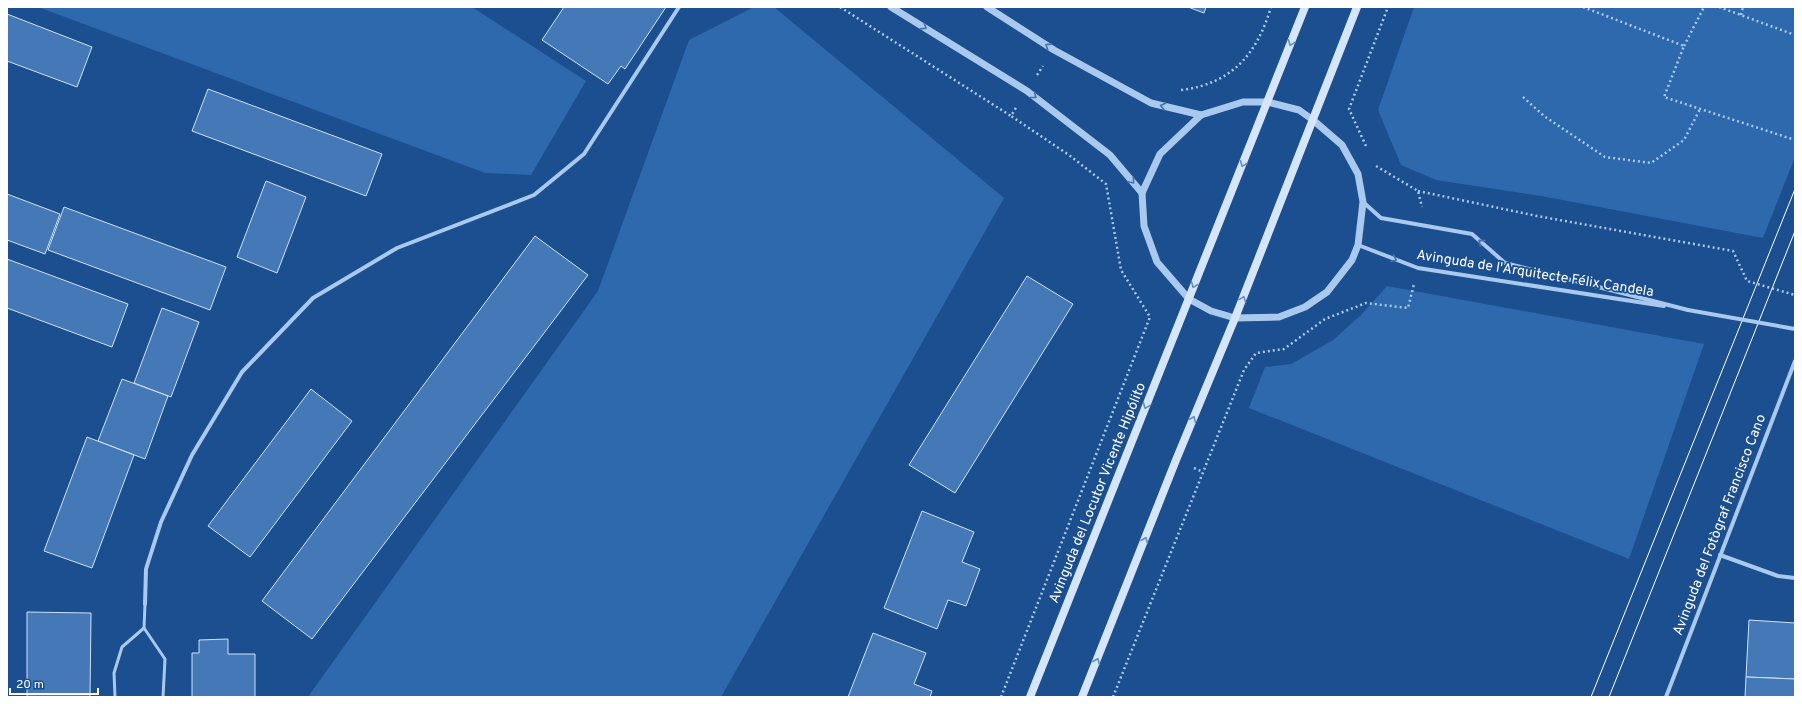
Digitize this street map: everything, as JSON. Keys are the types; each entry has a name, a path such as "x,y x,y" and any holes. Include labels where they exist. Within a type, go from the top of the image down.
{"main road":[{"name":"Avinguda del Locutor Vicente Hipólito","path":"1030,697 1305,7"},
{"path":"1082,697 1176,460 1235,318 1358,7"}],"street":[{"path":"145,604 146,569 161,522 192,455 242,372 313,298 397,248 534,195 584,154 680,7"},
{"path":"891,7 1027,91 1110,155 1142,193"},
{"path":"987,7 1054,50 1151,103 1201,115"},
{"path":"1243,102 1268,102 1299,110 1342,145 1358,174 1363,202 1358,245 1352,260 1327,292 1305,307 1279,317 1235,318 1211,311 1189,299 1157,262 1144,226 1142,193 1160,154 1201,115 1243,102"},
{"name":"Avinguda de l'Arquitecte Félix Candela","path":"1363,202 1381,218 1472,234 1505,263 1688,310"},
{"name":"Avinguda de l'Arquitecte Félix Candela","path":"1358,245 1418,268 1688,310 1795,329"},
{"name":"Avinguda del Fotògraf Francisco Cano","path":"1666,697 1795,361"},
{"path":"1720,555 1778,576 1795,578"}],"lane":[{"path":"145,604 144,628 165,659 163,697"},
{"path":"115,697 114,673 122,647 144,628"}],"path":[{"path":"840,7 1070,155 1106,184 1121,270 1150,317 1001,697"},
{"path":"1176,90 1202,87 1231,72 1254,48 1271,7"},
{"path":"1370,153 1349,110 1388,7"},
{"path":"1583,7 1684,46"},
{"path":"1704,7 1684,46 1664,97 1795,140"},
{"path":"1718,7 1795,35"},
{"path":"1741,15 1744,7"},
{"path":"1011,116 1054,50"},
{"path":"1523,97 1544,116 1605,157 1651,163 1684,140 1700,109"},
{"path":"1373,160 1376,167 1418,191 1537,216 1733,251 1747,281 1795,295"},
{"path":"1418,191 1426,226"},
{"path":"1113,697 1244,370 1256,353 1284,349 1325,320 1366,303 1408,308 1418,268"}],"shaded area":[{"path":"38,7 472,7 586,81 531,175 485,173"},
{"path":"754,7 774,7 1004,198 721,697 309,697 598,291 689,40"},
{"path":"1414,7 1795,7 1795,157 1763,238 1541,196 1436,180 1401,165 1378,110"},
{"path":"1387,286 1704,344 1629,559 1249,408 1265,367 1291,364 1333,340 1360,316"}],"building":[{"path":"564,7 666,7 625,69 621,66 608,84 542,40"},
{"path":"1188,7 1206,7 1204,13"},
{"path":"7,14 92,47 77,87 7,61"},
{"path":"208,89 382,154 366,196 192,131"},
{"path":"266,181 306,197 277,273 237,257"},
{"path":"7,194 60,214 45,254 7,240"},
{"path":"64,207 226,267 210,310 48,250"},
{"path":"535,236 588,275 312,639 262,601"},
{"path":"7,259 128,304 112,347 7,308"},
{"path":"1027,276 1073,304 955,493 909,465"},
{"path":"162,308 199,322 171,397 134,383"},
{"path":"122,379 168,396 145,459 98,441"},
{"path":"311,389 352,421 250,557 208,526"},
{"path":"87,437 134,455 92,568 44,551"},
{"path":"922,511 974,532 962,562 980,569 966,606 948,600 937,629 884,608"},
{"path":"27,612 91,613 90,697 27,697"},
{"path":"1749,620 1795,623 1795,679 1746,677"},
{"path":"873,633 926,653 914,684 932,691 930,697 848,697"},
{"path":"228,639 228,654 255,654 255,697 192,697 192,653 199,653 199,640"},
{"path":"1746,677 1795,679 1795,697 1745,697"}],"tram line":[{"path":"1591,697 1795,189"},
{"path":"1609,697 1795,231"}]}
